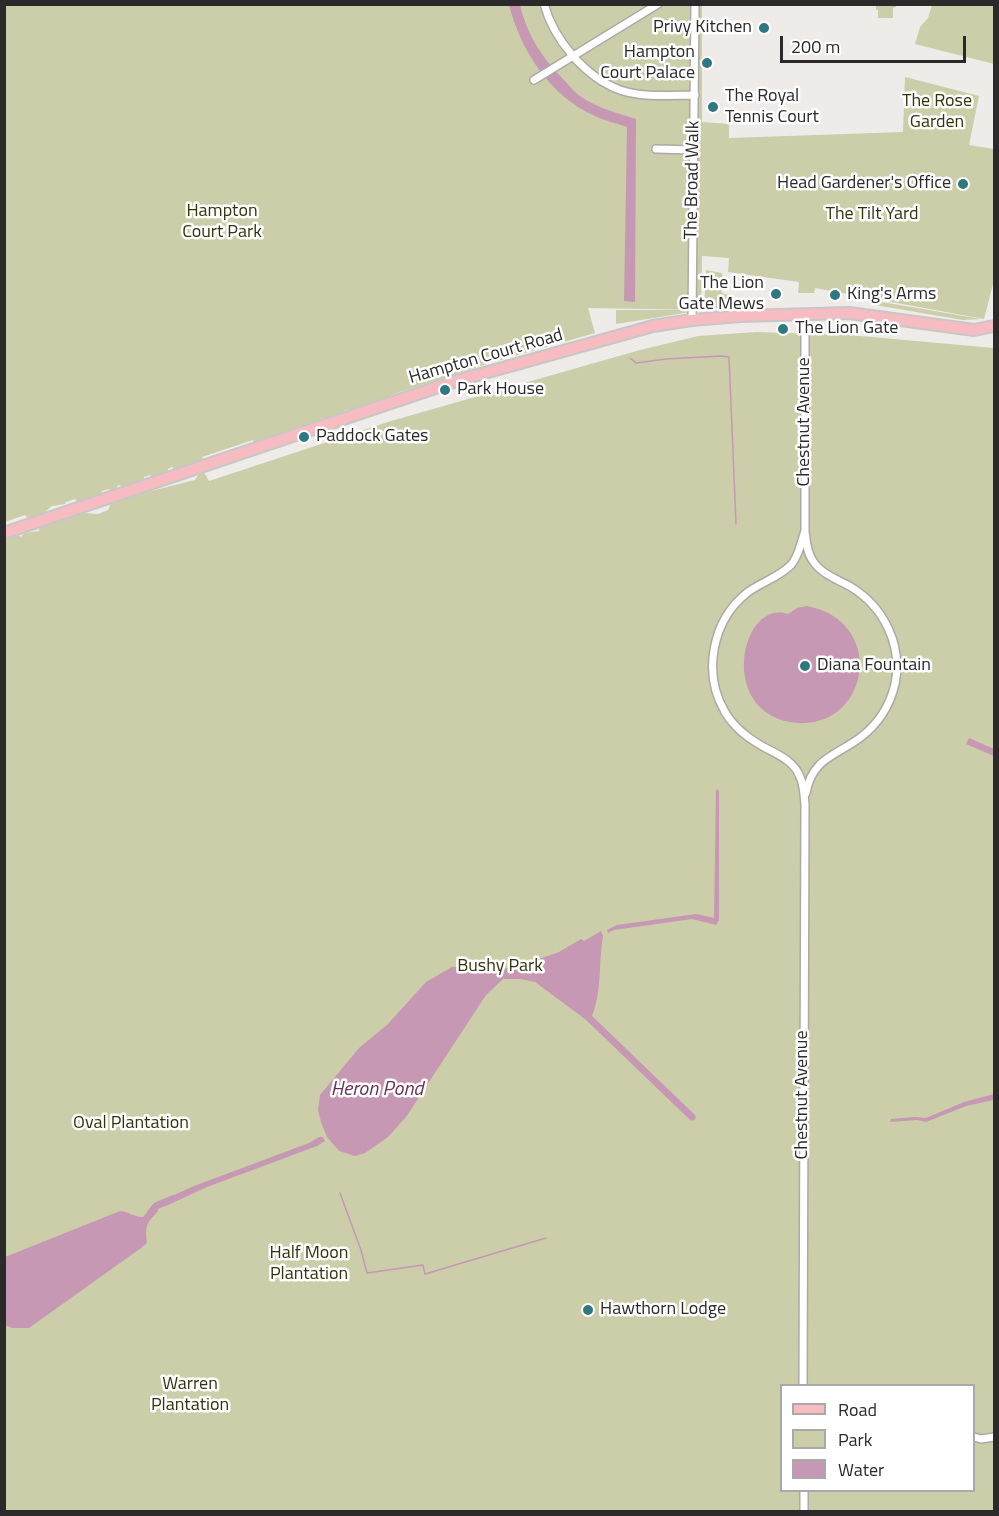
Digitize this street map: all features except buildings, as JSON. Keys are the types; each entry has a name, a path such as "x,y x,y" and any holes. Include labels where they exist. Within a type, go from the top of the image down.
{"main road":[{"name":"Hampton Court Road","path":"4,533 456,381 653,326 692,320 849,313 974,330 994,327"}],"street":[{"path":"544,4 557,35 572,56 589,72 620,90 657,95 695,95"},
{"path":"537,78 658,4"},
{"name":"The Broad Walk","path":"692,320 695,4"},
{"path":"656,149 693,150"},
{"name":"Chestnut Avenue","path":"806,314 805,531 811,556"},
{"name":"Chestnut Avenue","path":"805,531 793,563 784,571 748,592 728,614 714,646 712,666 716,691 729,718 751,739 786,759 800,776 805,804"},
{"path":"797,555 811,556 818,567 858,591 880,614 893,641 897,670 893,691 879,719 862,736 825,759 807,776 800,776"},
{"name":"Chestnut Avenue","path":"803,1384 805,804 807,786 812,772"},
{"path":"975,1437 981,1439 994,1437"},
{"path":"804,1492 804,1512"}],"green space":[{"name":"Hampton Court Park","path":"4,5 702,5 702,122 729,124 729,138 903,132 905,77 979,96 969,145 994,149 994,280 984,319 815,288 814,293 798,293 799,282 728,272 729,258 702,256 701,310 588,308 595,333 490,363 391,395 391,398 344,411 339,417 324,420 323,418 292,432 254,443 253,440 202,457 203,459 177,472 172,467 168,469 168,475 155,479 150,475 144,477 143,484 124,491 120,485 117,486 118,491 111,493 109,489 102,491 99,498 79,505 75,499 65,504 52,506 45,512 28,519 25,515 5,522"},
{"path":"876,5 896,5 893,8 893,18 878,18"},
{"path":"932,5 994,5 994,64 915,44 920,27 928,18"},
{"path":"706,270 722,273 722,293 728,295 728,308 704,308"},
{"path":"876,301 981,319 963,320 875,305"},
{"path":"616,310 691,310 691,312 616,324"},
{"name":"Bushy Park","path":"757,332 849,335 994,348 994,1511 5,1511 4,538 17,534 21,537 24,533 39,531 40,526 71,516 85,513 98,514 108,510 111,504 135,495 195,480 199,474 204,472 209,481 391,421 640,350 698,336"}],"water":[{"path":"509,5 520,5 536,46 576,93 600,107 636,119 635,302 624,301 627,127 599,118 579,107 551,84 521,39"},
{"path":"807,606 833,616 849,631 858,651 859,672 853,692 841,709 822,720 797,723 771,716 755,701 746,681 744,660 748,640 758,623 771,614 788,614 797,608"},
{"path":"969,738 994,749 994,756 966,744"},
{"path":"716,789 719,791 719,920 716,925 692,919 614,930 608,933 607,930 617,925 696,914 714,918"},
{"name":"Heron Pond","path":"601,931 603,936 598,991 589,1022 535,982 503,979 486,995 406,1117 388,1137 365,1153 355,1156 339,1151 327,1137 318,1110 320,1095 359,1048 387,1025 426,982 452,967 470,966 497,970 525,964 559,952"},
{"path":"994,1094 994,1100 966,1106 926,1122 917,1120 890,1122 891,1119 926,1118 964,1102"},
{"path":"323,1137 325,1141 317,1146 207,1187 166,1206 163,1200 309,1143"},
{"path":"152,1206 156,1206 158,1211 147,1226 147,1243 141,1248 29,1328 12,1328 5,1325 5,1257 120,1211 143,1217"}],"waterway":[{"path":"630,358 636,363 666,359 729,357 736,524"},
{"path":"586,1015 692,1117"},
{"path":"340,1193 367,1273 423,1265 425,1274 546,1238"},
{"path":"151,1212 156,1206 172,1199"}],"place":[{"name":"Privy Kitchen","path":"764,28"},
{"name":"Hampton Court Palace","path":"707,63"},
{"name":"The Royal Tennis Court","path":"713,107"},
{"name":"Head Gardener's Office","path":"963,184"},
{"name":"The Lion Gate Mews","path":"776,294"},
{"name":"King's Arms","path":"835,295"},
{"name":"The Lion Gate","path":"783,329"},
{"name":"Park House","path":"445,390"},
{"name":"Paddock Gates","path":"304,437"},
{"name":"Diana Fountain","path":"805,666"},
{"name":"Hawthorn Lodge","path":"588,1310"}],"park label":[{"name":"The Rose Garden","path":"937,112"},
{"name":"The Tilt Yard","path":"872,215"},
{"name":"Oval Plantation","path":"131,1124"},
{"name":"Half Moon Plantation","path":"309,1264"},
{"name":"Warren Plantation","path":"190,1395"}]}
